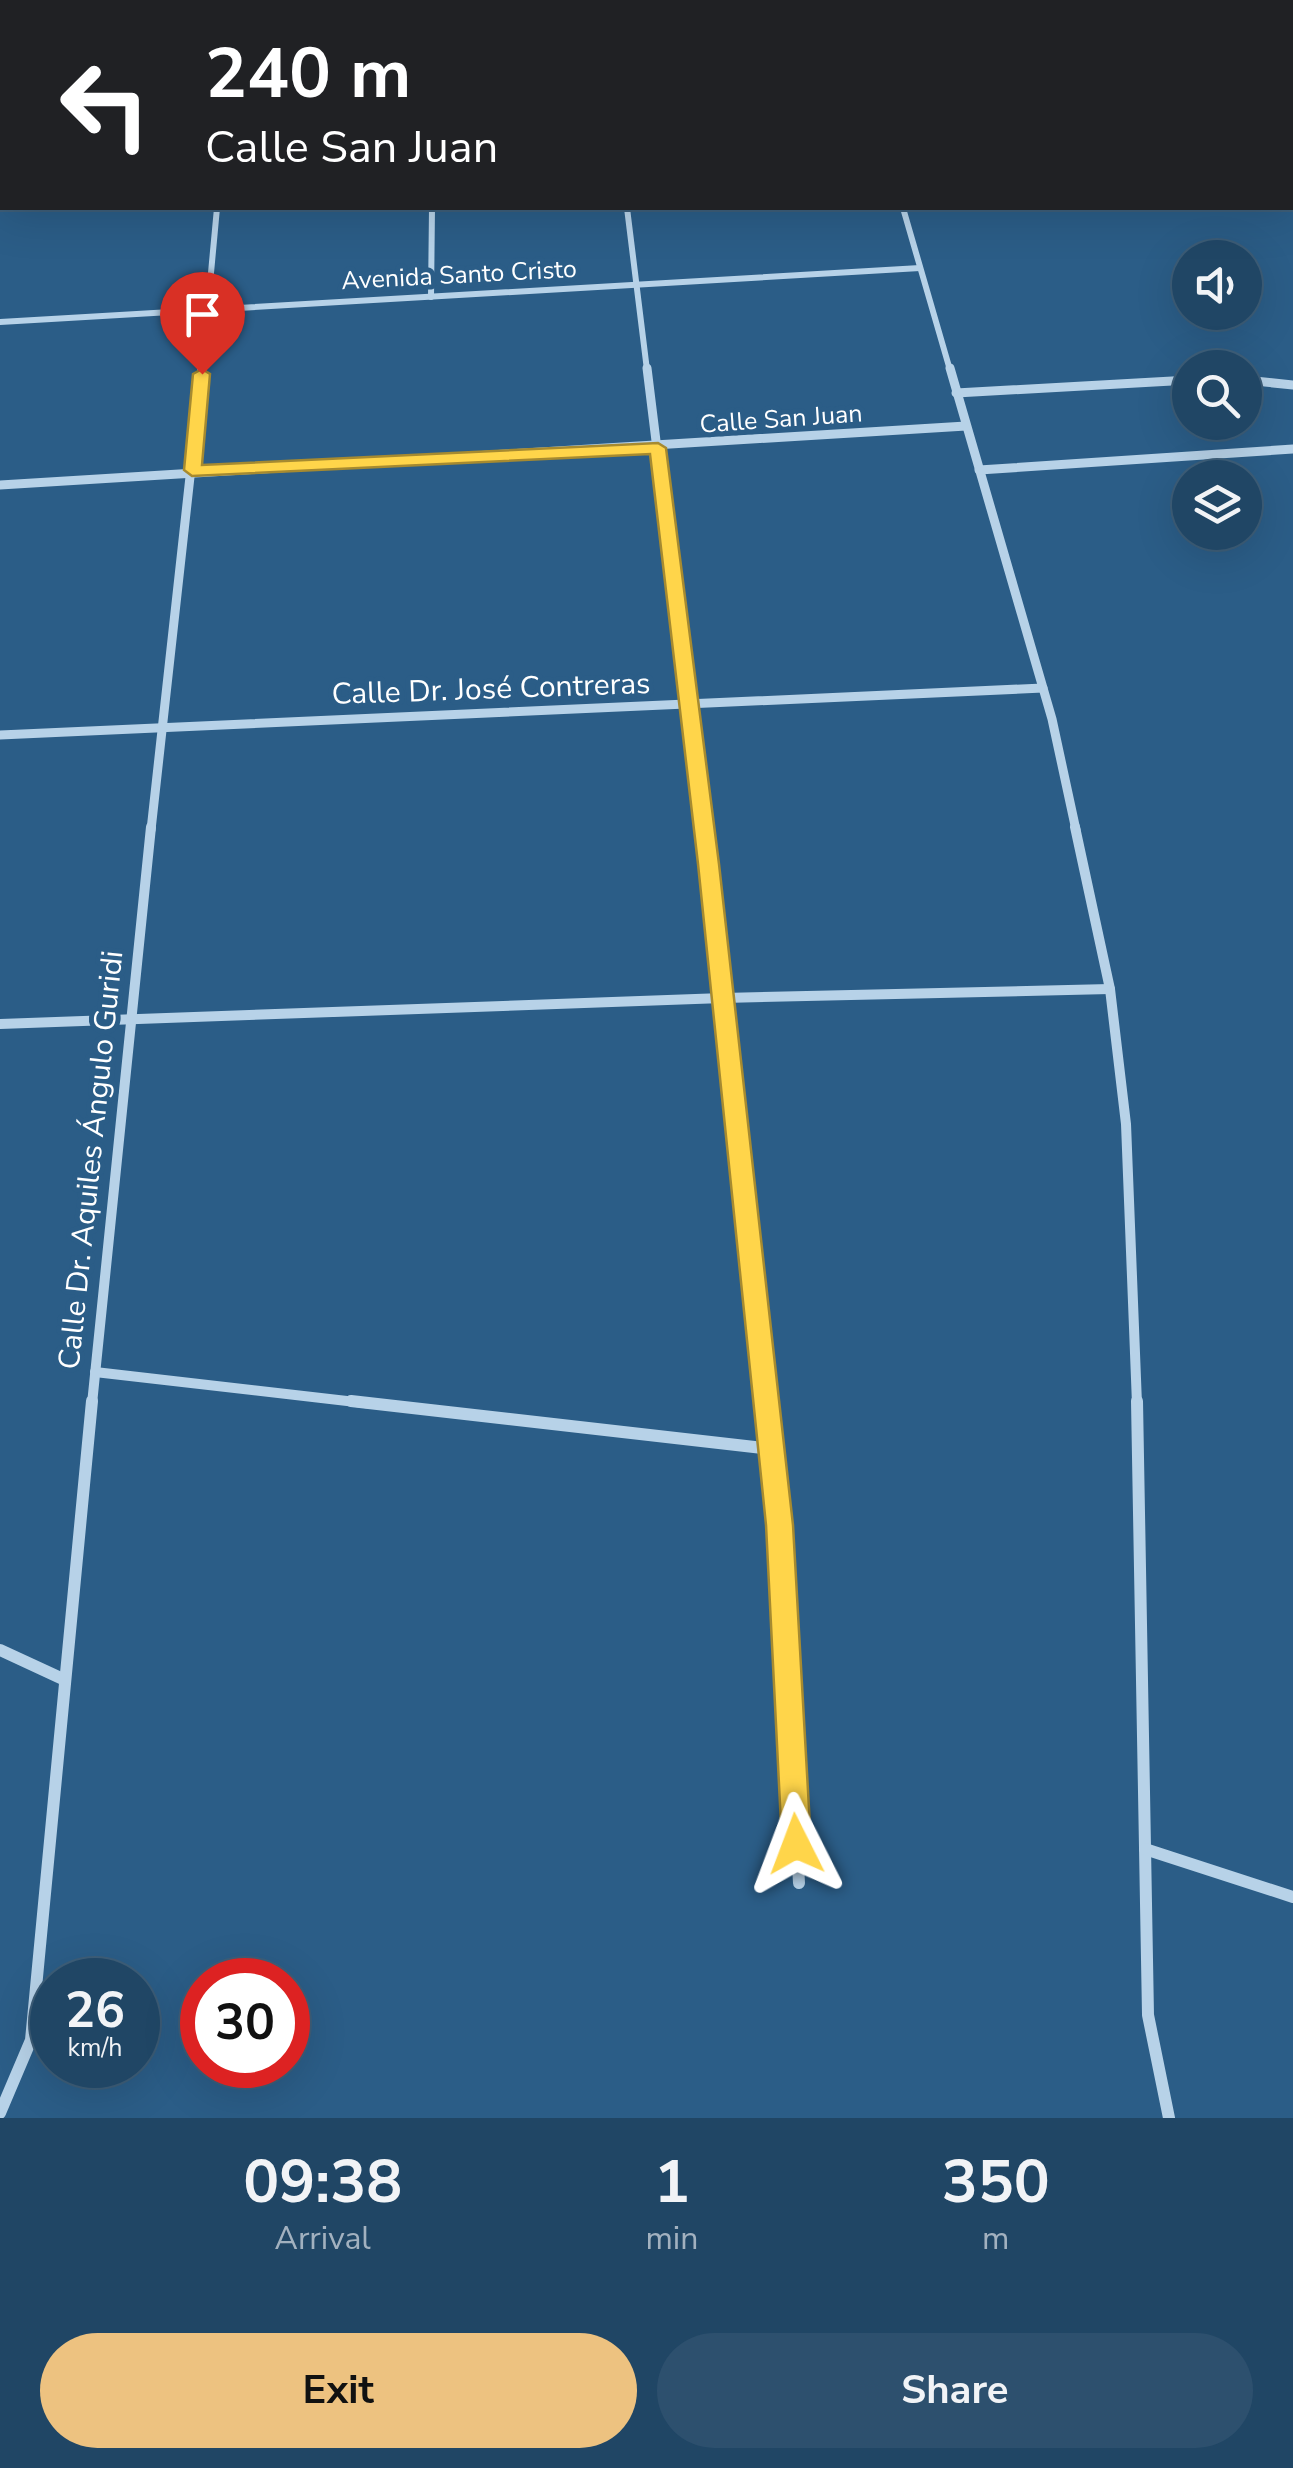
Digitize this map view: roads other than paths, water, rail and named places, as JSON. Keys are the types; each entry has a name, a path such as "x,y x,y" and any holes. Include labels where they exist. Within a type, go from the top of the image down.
{"street":[{"name":"Calle Dr. Aquiles Ángulo Guridi","path":"0,2113 30,2040 129,1020 192,470 217,210"},
{"path":"432,210 432,297"},
{"path":"627,210 690,707 772,1449 781,1545 799,1884"},
{"path":"903,210 1043,688 1110,989 1126,1124 1138,1445 1148,2015 1169,2118"},
{"name":"Avenida Santo Cristo","path":"0,322 920,268"},
{"path":"956,393 1172,381"},
{"path":"1262,382 1293,385"},
{"name":"Calle San Juan","path":"0,485 192,470 658,448 966,426"},
{"path":"979,470 1293,449"},
{"name":"Calle Dr. José Contreras","path":"0,735 690,707 1043,688"},
{"path":"0,1024 723,998 1110,989"},
{"path":"95,1372 772,1449"},
{"path":"0,1650 65,1680"},
{"path":"1145,1849 1293,1898"}]}
